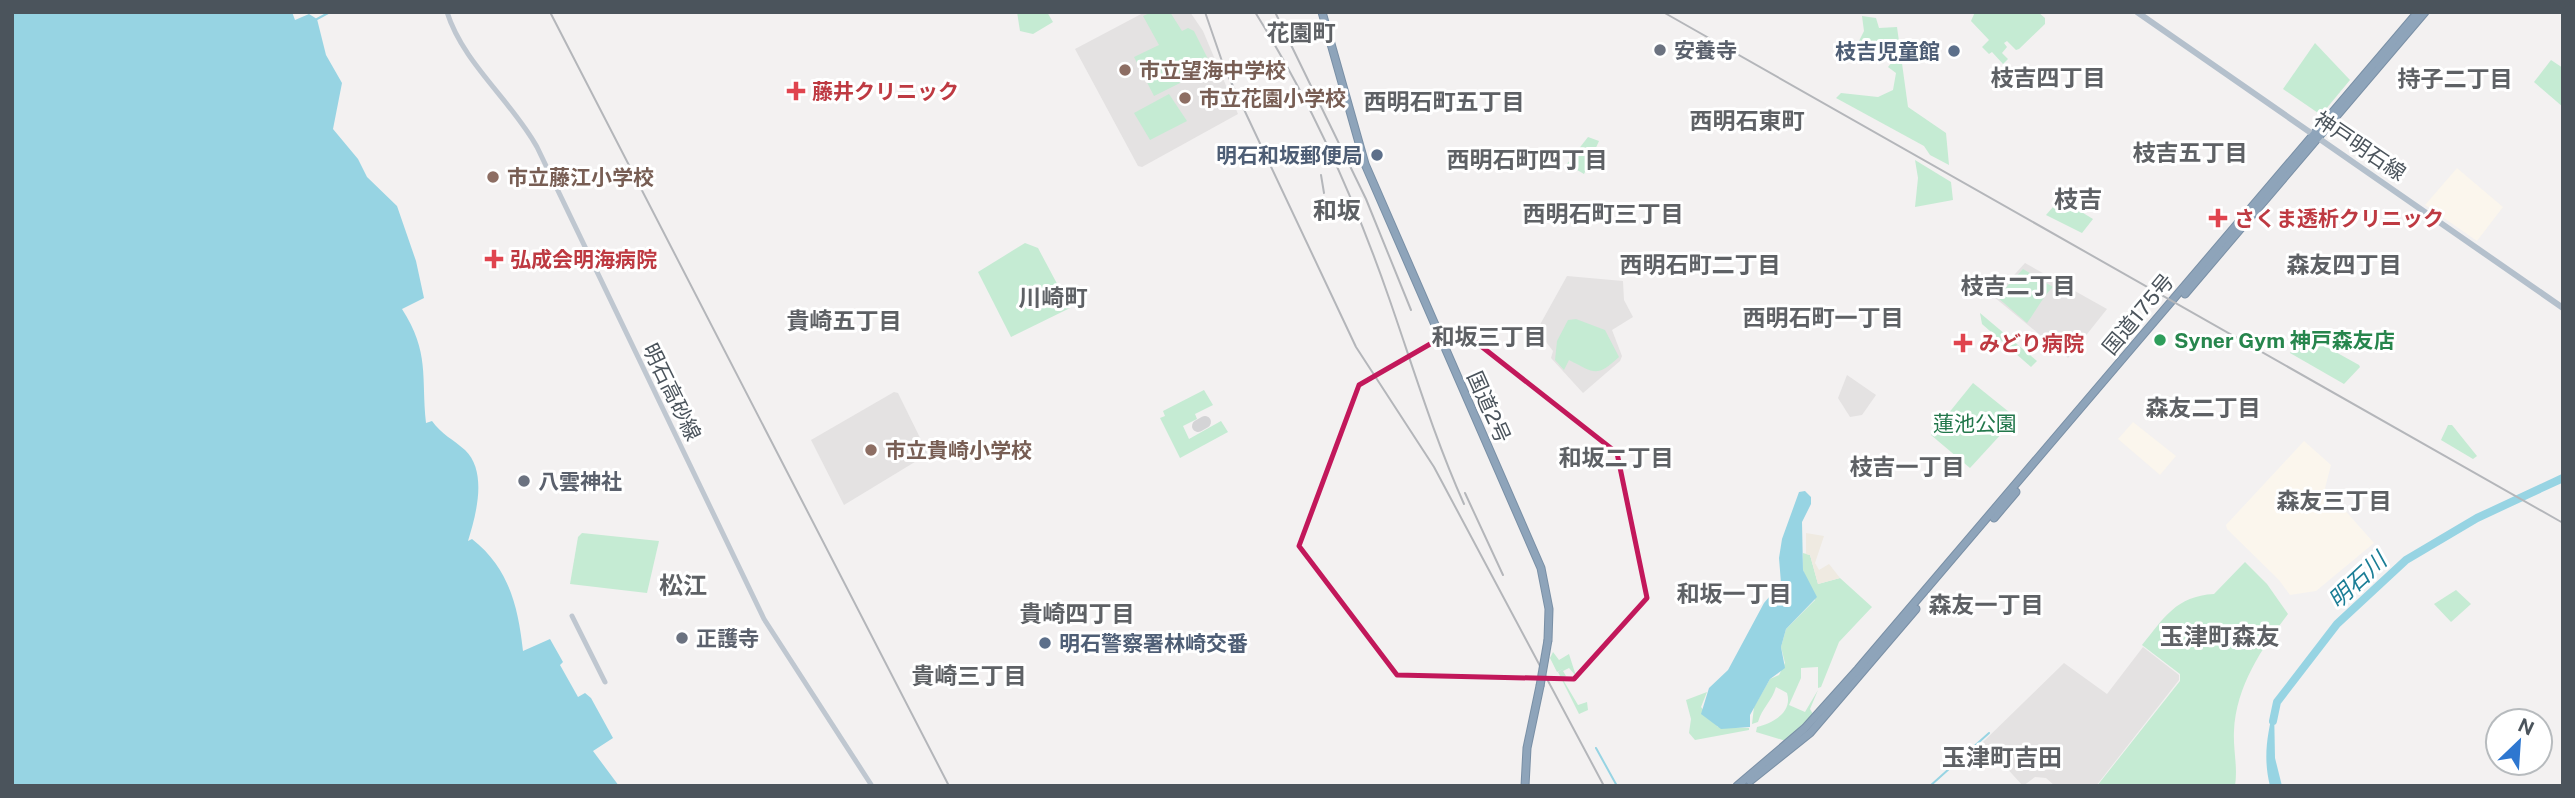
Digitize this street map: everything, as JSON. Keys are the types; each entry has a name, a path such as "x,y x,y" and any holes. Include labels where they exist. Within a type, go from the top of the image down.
{"highway":[{"name":"国道2号","path":"1322,12 1365,164 1541,568 1549,609 1548,640 1527,748 1525,786"},
{"name":"国道175号","path":"1744,786 1810,733 2418,12"},
{"name":"国道175号","path":"1737,786 1805,728 1858,669 2315,137 2426,12"}],"main road":[{"name":"明石高砂線","path":"447,12 458,38 520,118 537,147 764,619 872,786"},
{"name":"神戸明石線","path":"2137,12 2563,308"},
{"path":"572,616 605,682"}],"highlighted area":[{"path":"1458,328 1617,453 1647,598 1574,679 1397,675 1299,546 1359,385"}],"shaded area":[{"path":"1145,12 1190,12 1203,31 1238,114 1142,167 1138,166 1075,49"},
{"path":"2457,168 2503,207 2477,241 2425,205"},
{"path":"2025,263 2107,309 2068,358 1994,297"},
{"path":"1567,276 1623,281 1624,300 1633,317 1612,330 1622,356 1620,361 1583,393 1551,358 1553,351 1537,330"},
{"path":"1847,375 1876,395 1862,415 1850,417 1838,398"},
{"name":"市立貴崎小学校","path":"894,392 898,393 928,454 844,505 811,440"},
{"path":"2133,422 2176,456 2160,475 2118,439"},
{"path":"2304,441 2331,465 2325,488 2374,543 2316,591 2290,595 2226,525"},
{"path":"2143,647 2179,675 2179,680 2096,786 2055,786 2046,778 2035,777 2023,786 1983,742 2064,663 2107,694"}],"green space":[{"path":"1017,12 1047,12 1053,22 1033,34 1020,31"},
{"path":"1152,12 1170,12 1182,31 1188,28 1194,31 1212,67 1154,96 1134,57 1159,45 1143,16"},
{"path":"1975,12 2038,12 2045,18 2045,24 2019,49 2016,50 2007,41 2004,43 2007,47 2002,53 2008,59 2003,64 1992,52 1989,54 1982,47 1989,40 1971,21"},
{"path":"1862,16 1876,18 1879,28 1897,27 1908,107 1946,133 1949,165 1930,155 1924,146 1836,98 1841,93 1878,97 1893,90 1896,73 1888,67 1893,61 1885,53 1858,43 1864,31"},
{"path":"2315,43 2350,80 2321,115 2283,89"},
{"path":"2551,60 2563,68 2563,107 2534,82"},
{"path":"1169,94 1187,121 1150,140 1134,113"},
{"path":"1588,137 1599,141 1584,174 1567,164"},
{"path":"1915,160 1951,182 1953,200 1915,207 1918,178"},
{"path":"2060,199 2093,219 2082,233 2046,215"},
{"path":"1025,243 1038,248 1070,308 1011,337 978,272"},
{"path":"2023,269 2053,287 2027,323 1997,297"},
{"path":"1980,313 2037,361 2031,367 1982,324"},
{"path":"1576,319 1605,330 1619,357 1600,371 1590,370 1569,360 1564,370 1555,360 1557,341 1568,320"},
{"path":"2305,335 2360,367 2344,384 2290,353"},
{"name":"蓮池公園","path":"1973,383 2015,419 1970,468 1931,435"},
{"path":"1204,390 1213,405 1195,414 1197,419 1183,426 1189,439 1221,421 1228,432 1180,458 1160,418 1165,416 1163,411"},
{"path":"2448,425 2452,425 2477,456 2473,459 2441,440"},
{"path":"582,533 659,541 647,593 570,584 578,537"},
{"path":"1803,553 1810,555 1818,584 1840,578 1872,607 1839,642 1821,687 1818,688 1818,667 1801,668 1801,678 1789,705 1805,712 1818,690 1810,709 1813,714 1786,741 1756,732 1757,727 1775,720 1787,706 1787,693 1776,687 1758,722 1752,724 1754,707 1770,679 1779,675 1785,663 1781,647 1786,629 1815,600 1803,570"},
{"path":"2245,562 2267,584 2288,614 2252,668 2240,699 2234,731 2235,786 2097,786 2180,681 2180,674 2142,645 2172,610 2190,599 2214,594"},
{"path":"2456,590 2471,604 2451,622 2434,604"},
{"path":"1553,652 1559,660 1569,654 1576,676 1569,668 1563,671 1566,676 1562,678 1578,705 1587,702 1588,710 1579,714 1558,672 1563,669 1557,672 1550,658"},
{"path":"1707,692 1701,707 1718,727 1749,730 1695,740 1689,733 1691,719 1686,700"}],"sand":[{"path":"1806,533 1824,536 1815,563 1819,570 1829,564 1840,578 1818,584 1810,555 1806,554"}],"water":[{"path":"12,12 292,12 295,20 309,14 317,19 326,55 342,83 333,129 358,159 367,177 397,206 416,261 424,298 402,309 421,352 426,423 432,421 465,450 476,470 478,494 468,541 472,539 485,550 503,575 514,603 523,651 550,639 563,662 560,665 578,697 585,693 591,698 613,738 593,751 619,786 12,786"},
{"path":"1805,491 1811,497 1811,504 1802,522 1803,570 1817,597 1786,629 1781,647 1785,668 1770,679 1750,715 1750,727 1721,729 1701,714 1709,688 1728,670 1764,603 1781,583 1779,558 1782,539 1799,492"},
{"path":"2274,707 2275,758 2282,786 2270,786 2267,766 2268,737"}],"waterway":[{"path":"317,19 330,12"},
{"name":"明石川","path":"2273,721 2277,702 2337,624 2406,560 2477,518 2563,478"},
{"path":"1930,786 1989,733"},
{"path":"1596,748 1617,786"}],"taxiway":[{"path":"1198,426 1205,422"}],"railway":[{"path":"550,12 949,786"},
{"path":"1205,12 1224,67 1356,347 1434,467 1604,786"},
{"path":"1255,12 1313,115 1346,188 1376,261 1433,428 1464,504"},
{"path":"1275,12 1366,199 1411,310"},
{"path":"1663,12 2563,523"},
{"path":"1321,175 1324,193"},
{"path":"1465,493 1503,575"}],"place":[{"name":"安養寺","path":"1660,50"},
{"name":"枝吉児童館","path":"1954,51"},
{"name":"市立望海中学校","path":"1125,70"},
{"name":"藤井クリニック","path":"796,91"},
{"name":"市立花園小学校","path":"1185,98"},
{"name":"明石和坂郵便局","path":"1377,155"},
{"name":"市立藤江小学校","path":"493,177"},
{"name":"さくま透析クリニック","path":"2218,218"},
{"name":"弘成会明海病院","path":"494,259"},
{"name":"Syner Gym 神戸森友店","path":"2160,340"},
{"name":"みどり病院","path":"1963,343"},
{"name":"市立貴崎小学校","path":"871,450"},
{"name":"八雲神社","path":"524,481"},
{"name":"正護寺","path":"682,638"},
{"name":"明石警察署林崎交番","path":"1045,643"}],"district":[{"name":"花園町","path":"1301,32"},
{"name":"枝吉四丁目","path":"2048,77"},
{"name":"持子二丁目","path":"2455,78"},
{"name":"西明石町五丁目","path":"1444,101"},
{"name":"西明石東町","path":"1747,120"},
{"name":"枝吉五丁目","path":"2190,152"},
{"name":"西明石町四丁目","path":"1527,159"},
{"name":"枝吉","path":"2078,199"},
{"name":"和坂","path":"1337,210"},
{"name":"西明石町三丁目","path":"1603,213"},
{"name":"西明石町二丁目","path":"1700,264"},
{"name":"森友四丁目","path":"2344,264"},
{"name":"枝吉二丁目","path":"2018,285"},
{"name":"川崎町","path":"1053,297"},
{"name":"西明石町一丁目","path":"1823,317"},
{"name":"貴崎五丁目","path":"844,320"},
{"name":"和坂三丁目","path":"1489,336"},
{"name":"森友二丁目","path":"2203,407"},
{"name":"和坂二丁目","path":"1616,457"},
{"name":"枝吉一丁目","path":"1907,466"},
{"name":"森友三丁目","path":"2334,500"},
{"name":"松江","path":"683,585"},
{"name":"和坂一丁目","path":"1734,593"},
{"name":"森友一丁目","path":"1986,604"},
{"name":"貴崎四丁目","path":"1077,613"},
{"name":"玉津町森友","path":"2220,636"},
{"name":"貴崎三丁目","path":"969,675"},
{"name":"玉津町吉田","path":"2002,757"}]}
